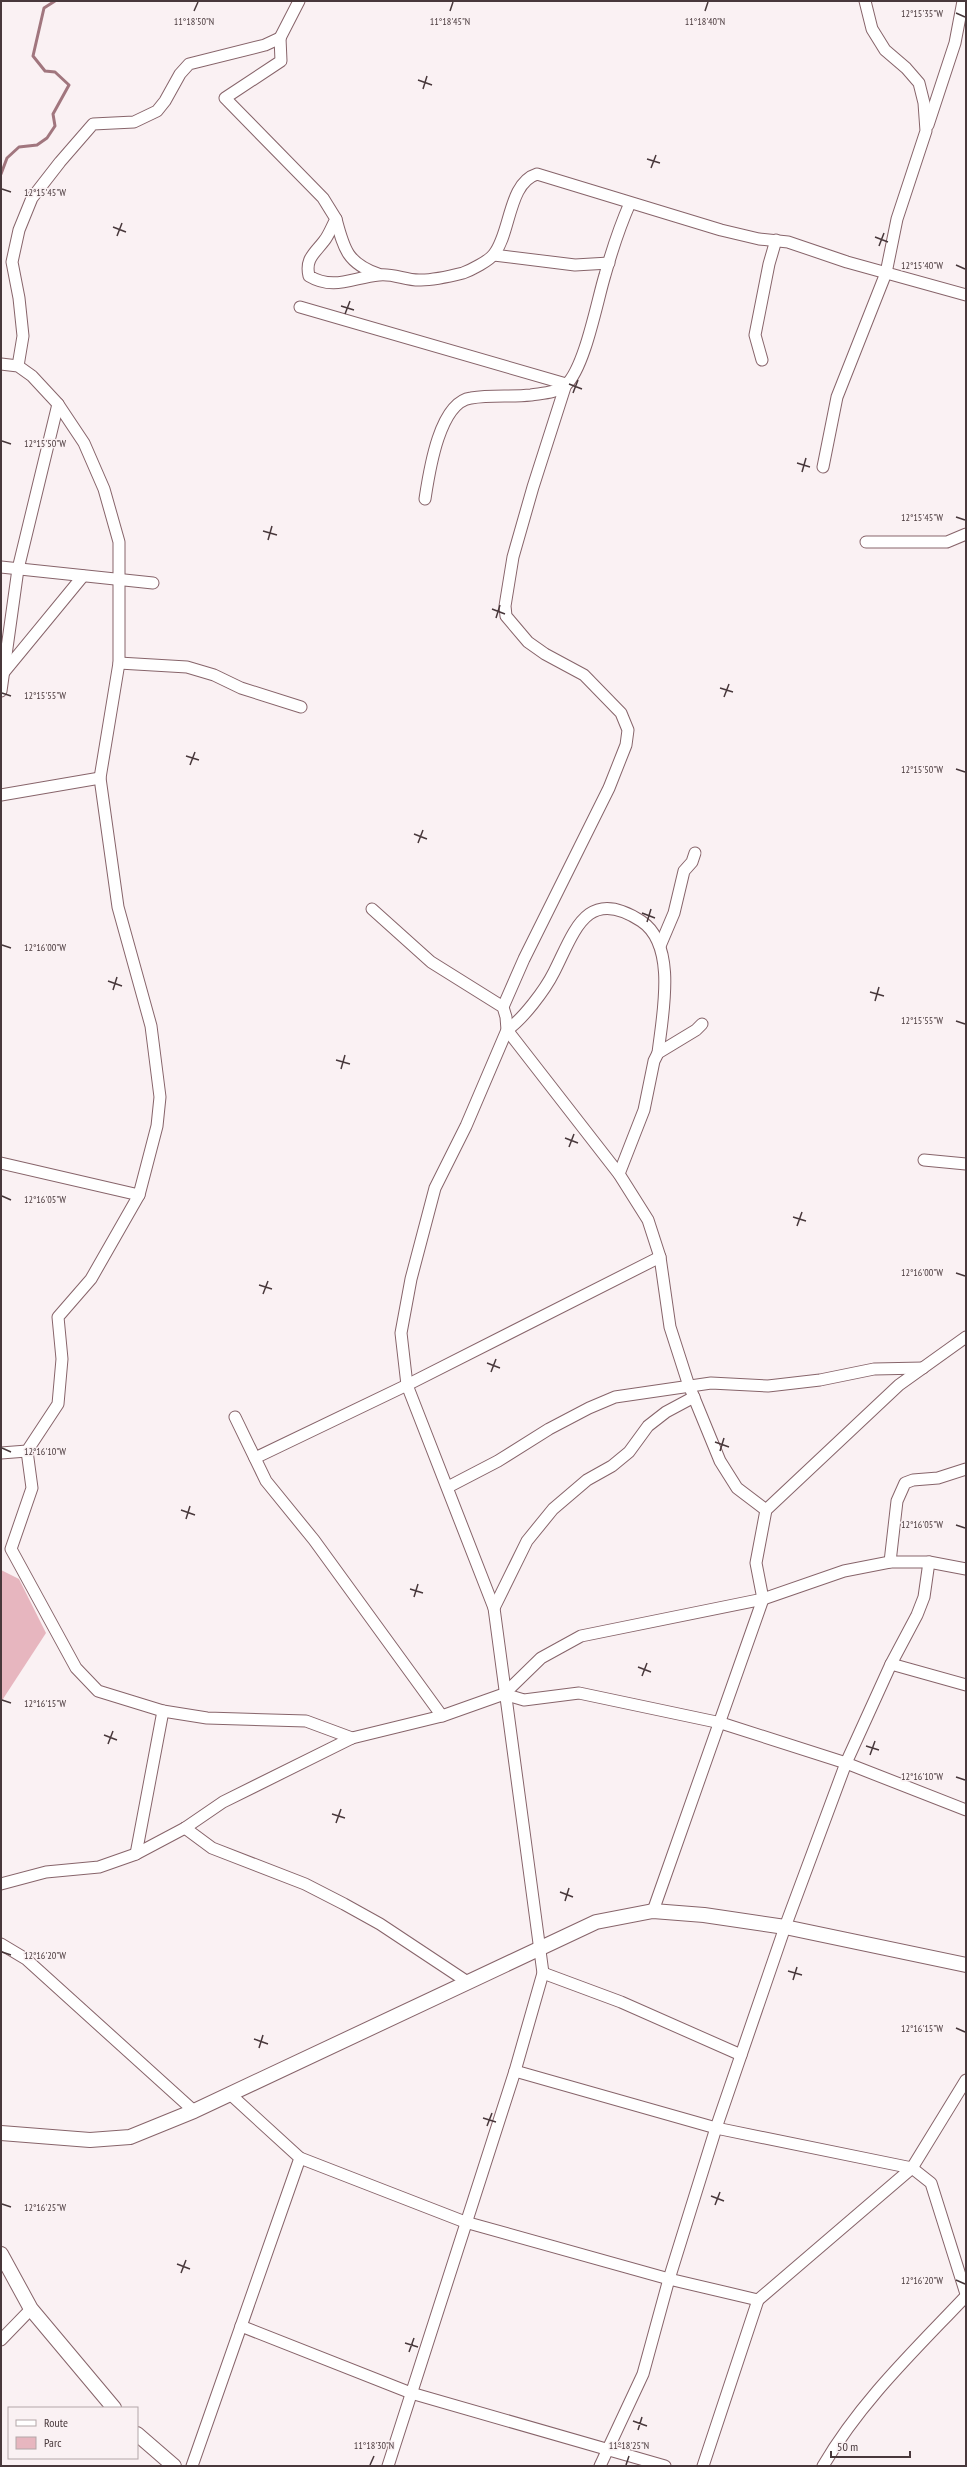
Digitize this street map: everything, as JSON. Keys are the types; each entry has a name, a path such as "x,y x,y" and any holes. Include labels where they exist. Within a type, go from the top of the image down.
{"street":[{"path":"299,1 280,38 281,61 225,98 323,198 336,219 349,258 362,268 381,274 421,280 464,272 494,255 505,234 519,190 530,176 536,174 570,183 630,203 721,230 788,242 886,274 966,295"},
{"path":"864,1 872,29 885,50 906,68 918,83 924,103 926,131"},
{"path":"823,467 837,397 886,274 898,219 955,43 963,1"},
{"path":"18,366 23,336 19,298 12,262 19,230 32,198 60,162 93,124 134,122 157,111 165,102 180,74 189,64 266,44 280,38"},
{"path":"388,2466 465,2222 515,2071 543,1973 504,1694 494,1608 407,1385 401,1333 411,1279 435,1188 466,1126 507,1030 506,1017 503,1007 524,959 609,788 626,745 628,730 622,713 584,675 533,646 506,616 505,606 513,557 533,487 566,384 576,369 587,340 609,263 630,203"},
{"path":"336,219 324,240 310,256 306,265 309,276 316,280 344,283 381,274"},
{"path":"762,360 755,335 769,264 776,240"},
{"path":"494,255 575,265 609,263"},
{"path":"300,307 566,384"},
{"path":"2,365 18,366 32,376 58,404 84,443 104,489 119,542 119,663 100,778 118,907 151,1026 160,1097 157,1126 139,1195 91,1279 58,1318 62,1359 58,1404 27,1451 32,1488 11,1550 76,1668 98,1692 163,1711 207,1718 306,1721 352,1738"},
{"path":"425,500 429,470 448,416 456,404 470,398 513,397 549,392 566,384"},
{"path":"1,691 18,569 58,404"},
{"path":"866,542 947,542 966,534"},
{"path":"1,567 153,583"},
{"path":"3,672 83,576"},
{"path":"119,663 187,667 214,675 241,688 301,707"},
{"path":"1,795 100,778"},
{"path":"660,946 674,913 684,871 692,862 695,853"},
{"path":"507,1030 517,1024 554,974 574,929 583,918 595,911 612,908 642,921 660,946 665,980 658,1053 654,1061 644,1110 619,1174"},
{"path":"372,909 431,962 503,1007"},
{"path":"658,1053 696,1030 702,1024"},
{"path":"507,1030 619,1174 648,1220 660,1257 670,1327 692,1392 720,1460 737,1488 766,1510"},
{"path":"924,1160 966,1164"},
{"path":"1,1163 139,1195"},
{"path":"255,1458 407,1385 660,1257"},
{"path":"653,1911 721,1723 763,1599 756,1563 766,1510 899,1385 966,1337"},
{"path":"448,1487 498,1461 549,1428 589,1408 623,1396 692,1392 725,1382 749,1386 768,1386 820,1380 874,1369 922,1368"},
{"path":"494,1608 527,1541 553,1509 587,1480 612,1466 629,1452 648,1426 692,1392"},
{"path":"235,1417 266,1481 314,1540 442,1716"},
{"path":"1,1453 27,1451"},
{"path":"890,1562 897,1501 905,1484 914,1480 938,1478 966,1469"},
{"path":"1,1884 46,1872 99,1867 136,1854 185,1828 223,1802 352,1738 442,1716 504,1694 541,1658 581,1636 763,1599 844,1571 890,1562 929,1562 966,1569"},
{"path":"600,2466 643,2374 669,2279 716,2128 785,1927 846,1763 891,1664 917,1615 924,1597 929,1562"},
{"path":"891,1664 966,1685"},
{"path":"504,1694 524,1700 579,1693 721,1723 846,1763 966,1810"},
{"path":"136,1854 163,1711"},
{"path":"185,1828 212,1848 305,1884 344,1904 380,1924 466,1981"},
{"path":"1,2133 90,2140 130,2137 194,2111 466,1981 596,1922 653,1911 704,1915 785,1927 966,1965"},
{"path":"1,1944 26,1959 194,2111"},
{"path":"543,1973 621,2002 741,2054"},
{"path":"515,2071 716,2128 912,2168 931,2183 966,2295 870,2398 839,2439 823,2466"},
{"path":"703,2466 758,2300 912,2168 966,2080"},
{"path":"230,2094 300,2158 465,2222 669,2279 758,2300"},
{"path":"192,2466 300,2158"},
{"path":"1,2254 31,2308 113,2407"},
{"path":"1,2340 31,2308"},
{"path":"241,2326 412,2393 665,2466"},
{"path":"138,2435 174,2466"}],"green space":[{"path":"1,1570 19,1579 46,1633 1,1702"}],"waterway":[{"path":"1,174 7,158 19,147 37,145 47,138 55,126 53,114 69,85 55,72 45,71 33,56 44,8 55,1"}]}
